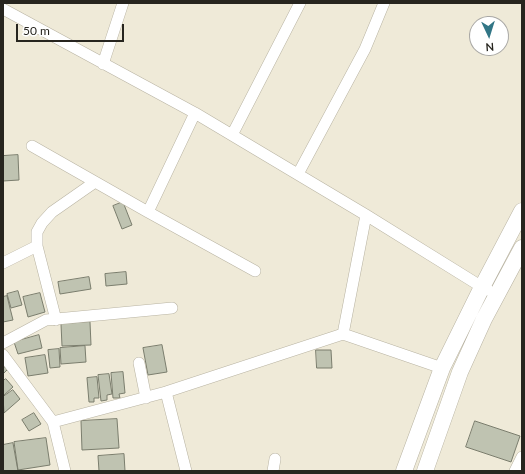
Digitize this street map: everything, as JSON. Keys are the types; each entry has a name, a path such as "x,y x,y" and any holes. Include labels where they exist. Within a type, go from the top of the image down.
{"main road":[{"path":"404,471 442,368 522,211"},
{"path":"425,471 460,372 484,319 522,248"}],"street":[{"path":"103,64 123,3"},
{"path":"232,135 300,3"},
{"path":"298,174 365,49 384,3"},
{"path":"3,9 232,135 366,215 482,287 498,294"},
{"path":"148,212 195,114"},
{"path":"32,146 255,271"},
{"path":"56,320 37,246 37,232 42,223 52,212 95,182"},
{"path":"342,334 366,215"},
{"path":"3,263 37,246"},
{"path":"3,343 46,320 172,308"},
{"path":"53,422 166,392 342,334 442,368"},
{"path":"3,355 53,422 65,471"},
{"path":"139,363 146,398"},
{"path":"166,392 186,471"},
{"path":"514,471 522,457"},
{"path":"273,471 275,459"}],"building":[{"path":"18,155 19,180 3,181 3,156"},
{"path":"123,202 132,225 122,229 113,206"},
{"path":"126,272 127,284 106,286 105,274"},
{"path":"89,277 91,289 60,294 58,282"},
{"path":"18,291 22,305 11,308 7,294"},
{"path":"40,293 45,312 28,317 23,297"},
{"path":"7,296 13,320 3,322 3,297"},
{"path":"90,322 91,345 62,346 61,324"},
{"path":"39,335 42,348 18,354 14,342"},
{"path":"162,345 167,372 148,375 143,348"},
{"path":"85,346 86,362 61,364 60,348"},
{"path":"59,349 60,367 50,368 48,350"},
{"path":"316,350 331,350 332,368 317,368"},
{"path":"45,355 48,373 28,376 25,358"},
{"path":"3,366 8,369 3,374"},
{"path":"123,372 125,393 119,394 120,398 113,398 111,373"},
{"path":"109,374 112,394 107,395 107,400 101,401 98,375"},
{"path":"97,377 99,398 94,398 94,402 89,402 87,378"},
{"path":"6,379 13,387 3,396 3,381"},
{"path":"13,390 20,399 4,413 3,397"},
{"path":"34,413 41,424 29,431 22,420"},
{"path":"117,419 119,448 82,450 81,421"},
{"path":"475,421 520,436 511,462 466,447"},
{"path":"46,438 50,465 18,470 14,442"},
{"path":"13,443 18,471 3,471 3,445"},
{"path":"124,454 125,471 99,471 98,456"}]}
